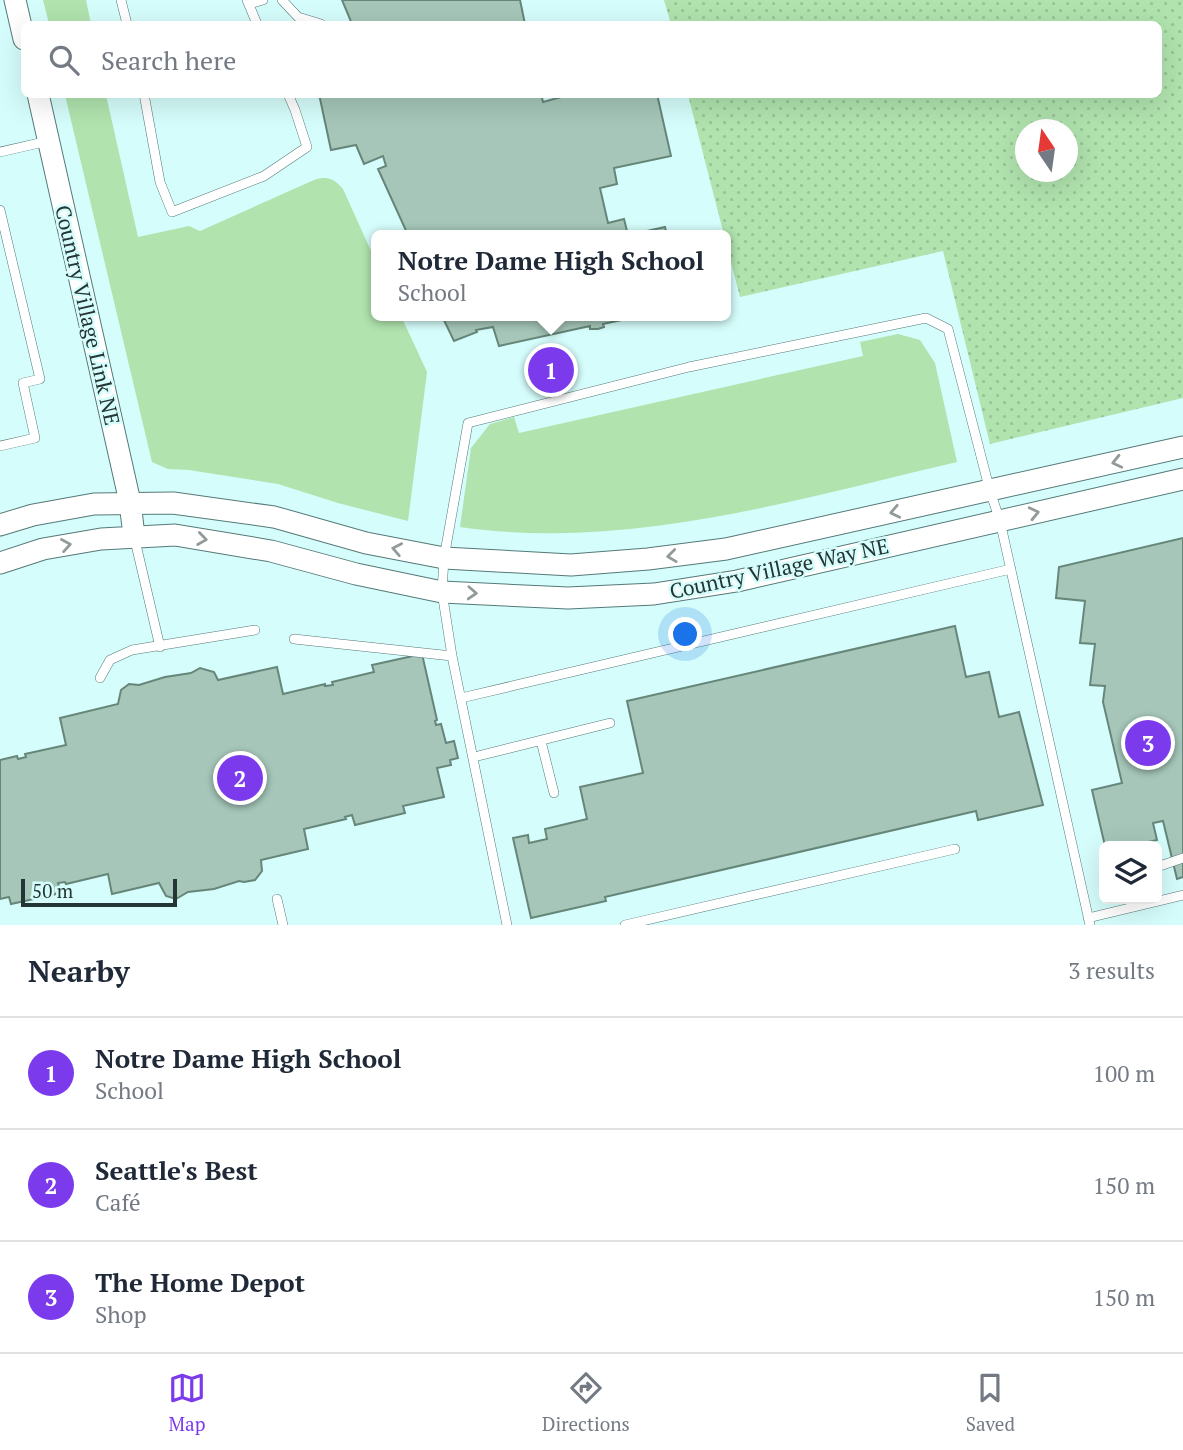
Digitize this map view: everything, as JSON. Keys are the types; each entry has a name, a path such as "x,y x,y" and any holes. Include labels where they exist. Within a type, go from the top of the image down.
{"street":[{"path":"15,0 21,26"},
{"name":"Country Village Link NE","path":"39,98 130,502 134,536"},
{"name":"Country Village Way NE","path":"0,525 33,515 78,507 130,502 173,503 274,517 366,543 444,558 570,565 726,549 1183,447"},
{"name":"Country Village Way NE","path":"0,563 43,549 134,536 175,535 271,551 356,574 442,592 568,598 654,594 737,581 1183,479"}],"lane":[{"path":"121,0 126,21"},
{"path":"256,21 248,2 262,0"},
{"path":"282,0 298,17 311,21"},
{"path":"145,98 160,182 172,212 264,176 307,147 290,98"},
{"path":"0,152 48,141"},
{"path":"0,209 40,379 23,383 34,438 0,446"},
{"path":"507,925 452,656 442,592 444,558 468,423 689,367 926,318 948,329 1000,520 1089,921 1136,904"},
{"path":"134,536 160,647"},
{"path":"461,698 1011,569"},
{"path":"100,678 110,660 132,650 255,630"},
{"path":"294,639 452,656"},
{"path":"474,757 610,723"},
{"path":"541,741 554,793"},
{"path":"625,925 955,849"},
{"path":"1162,865 1183,858"},
{"path":"1162,898 1183,895"},
{"path":"277,899 283,925"}],"green space":[{"path":"43,0 86,0 90,21 48,21"},
{"path":"664,0 1183,0 1183,398 990,444 943,251 740,297 731,262 731,230 723,230 689,98 1162,98 1162,21 670,21"},
{"path":"66,98 107,98 138,237 189,226 200,231 314,180 327,178 336,182 343,189 371,251 371,321 403,321 427,372 408,521 278,484 168,469 152,462"},
{"path":"898,334 920,340 935,363 957,462 773,506 649,527 523,533 460,527 471,448 490,424 514,417 519,433 863,356 860,342"}],"building":[{"path":"342,0 520,0 524,21 351,21"},
{"path":"320,98 542,98 543,102 558,98 658,98 671,156 614,168 617,184 600,188 608,223 624,219 627,230 406,230 378,169 386,166 383,156 364,164 356,145 331,150"},
{"path":"444,321 617,321 603,324 604,327 598,329 590,329 590,326 499,346 493,327 476,330 477,332 454,341"},
{"path":"1183,538 1183,877 1177,879 1163,821 1153,823 1157,840 1104,841 1092,790 1122,783 1103,702 1105,686 1090,685 1095,644 1080,643 1085,601 1056,598 1059,567"},
{"path":"955,626 966,677 989,672 999,717 1019,712 1043,805 978,820 976,811 605,897 606,901 531,918 513,838 528,835 529,843 547,839 545,829 587,819 580,787 643,773 627,701"},
{"path":"422,654 436,725 441,724 446,743 454,741 458,758 450,760 451,765 437,768 444,797 403,806 405,813 355,825 352,815 345,817 346,819 304,829 308,849 261,860 262,871 255,880 188,892 176,899 166,896 159,883 112,894 108,874 66,884 58,883 61,893 11,904 9,897 0,899 0,760 17,756 18,759 26,757 25,754 66,745 60,718 118,704 121,690 129,684 139,685 191,673 200,668 214,672 218,680 277,667 283,694 325,684 333,685 332,682 374,672 372,665"}],"place":[{"name":"Notre Dame High School","path":"551,370"},
{"name":"The Home Depot","path":"1148,743"},
{"name":"Seattle's Best","path":"240,778"}]}
